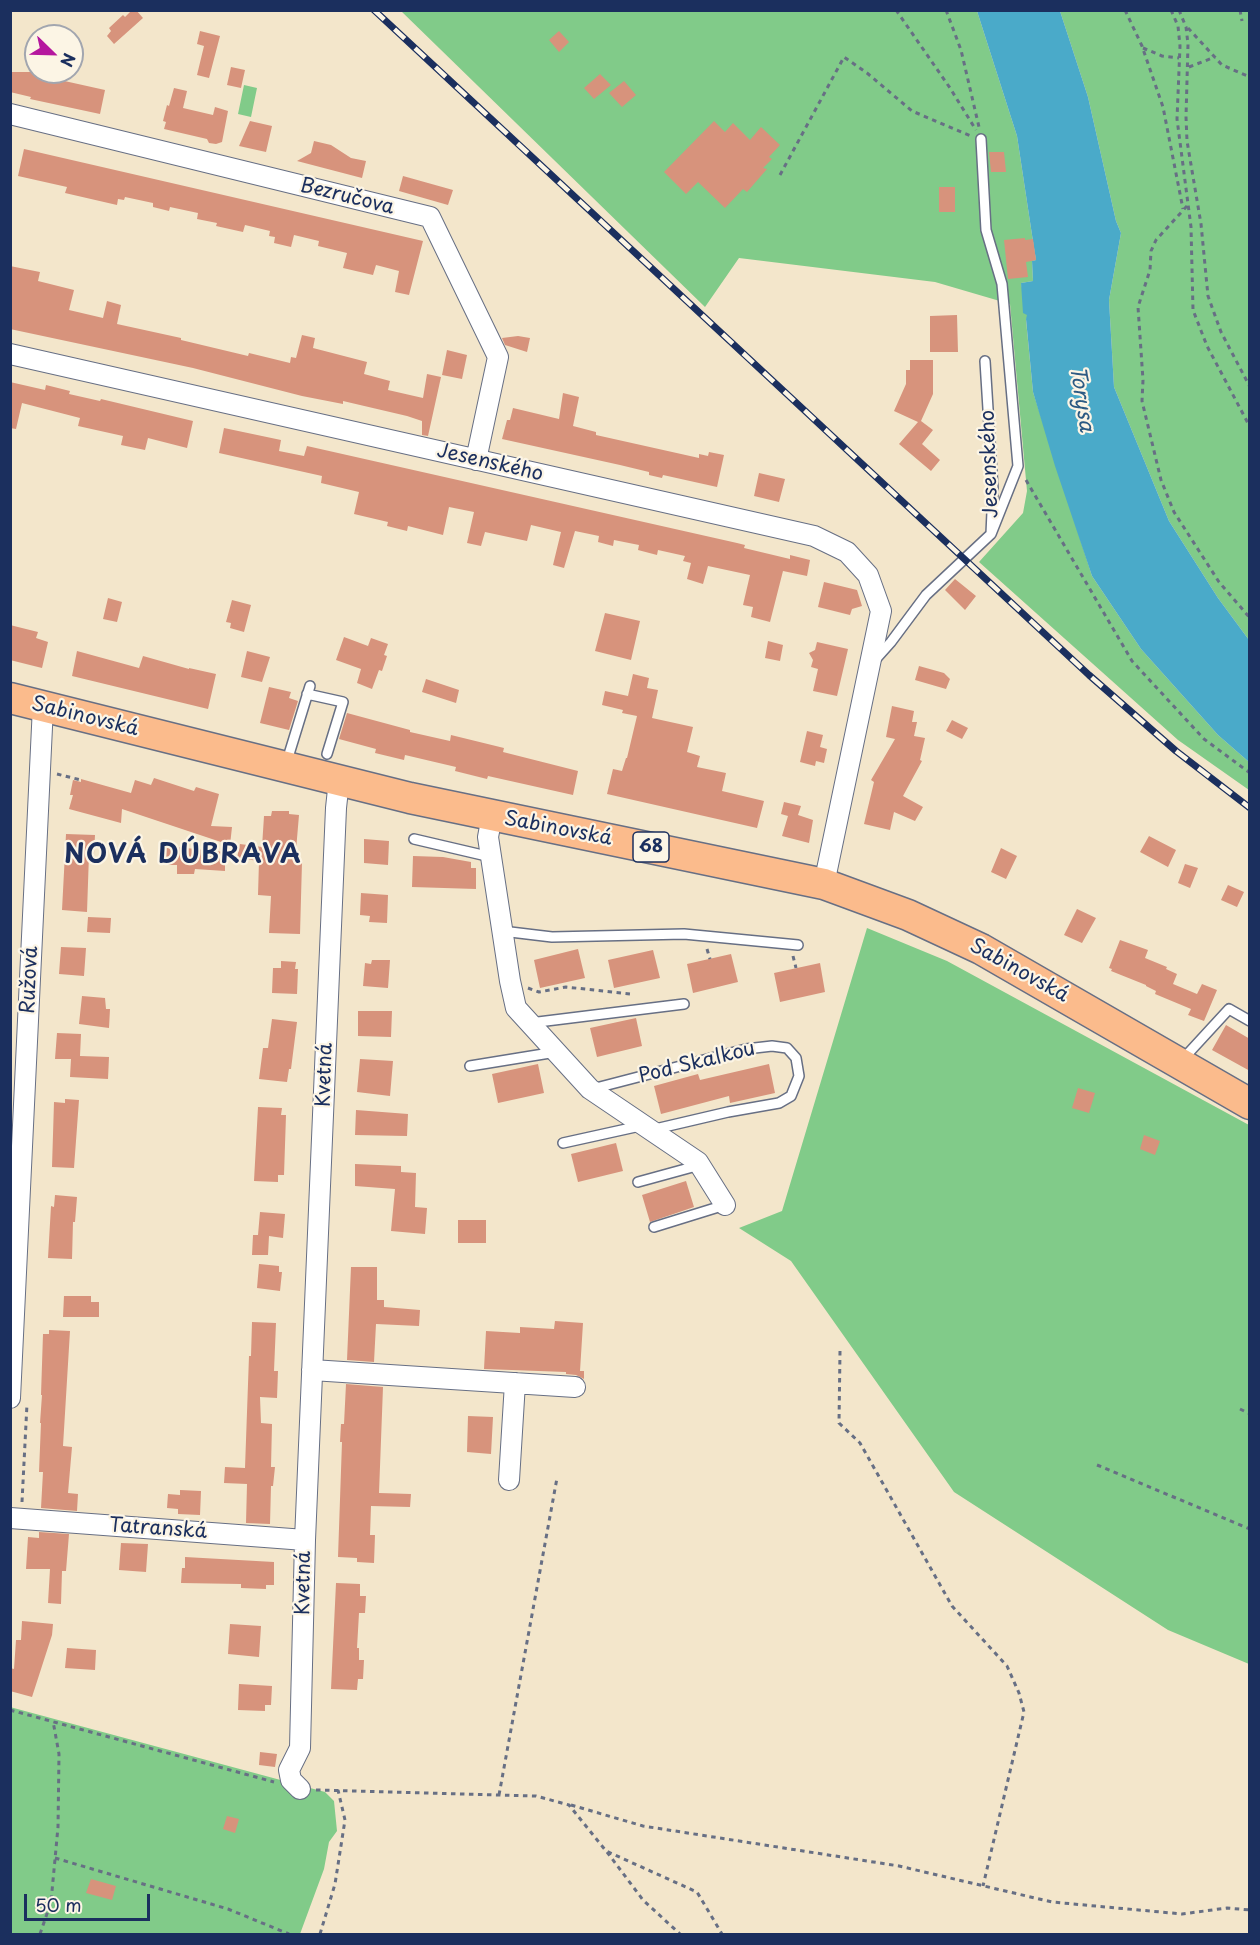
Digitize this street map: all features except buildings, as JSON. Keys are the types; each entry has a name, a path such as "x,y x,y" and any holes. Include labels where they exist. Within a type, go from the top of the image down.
{"main road":[{"name":"Sabinovská","path":"10,698 285,766 333,767 492,816 824,884 908,915 971,944 1250,1104"}],"street":[{"name":"Bezručova","path":"10,114 430,217 498,357 476,460"},
{"name":"Jesenského","path":"10,354 814,536 847,552 868,575 881,611 824,884"},
{"name":"Ružová","path":"10,1398 18,1064 43,706"},
{"name":"Kvetná","path":"300,1789 291,1780 289,1770 300,1748 305,1539 335,820 333,767"},
{"path":"492,816 488,837 516,1008 590,1089 700,1165 725,1205"},
{"path":"312,1370 575,1387"},
{"path":"509,1480 515,1383"},
{"name":"Tatranská","path":"10,1518 305,1539"}],"lane":[{"path":"981,140 986,230 1002,284 1017,466 991,534"},
{"name":"Jesenského","path":"871,665 926,594 991,534 993,489 985,361"},
{"path":"285,766 309,690 343,702 333,767"},
{"path":"414,839 491,857"},
{"path":"502,931 552,937 684,934 798,945"},
{"path":"530,1023 684,1004"},
{"path":"1179,1063 1229,1009 1250,1021"},
{"name":"Pod Skalkou","path":"563,1143 779,1103 791,1096 799,1076 796,1058 787,1048 772,1046 754,1048 590,1089"},
{"path":"470,1066 556,1052"},
{"path":"638,1182 700,1165"},
{"path":"654,1227 725,1205"}],"path":[{"path":"896,10 981,140"},
{"path":"946,10 961,50 981,140"},
{"path":"1125,10 1143,48 1163,107 1184,210"},
{"path":"1171,10 1178,26 1177,119 1191,227 1193,310 1207,346 1250,428"},
{"path":"1179,10 1186,27 1187,141 1202,224 1208,296 1221,332 1250,387"},
{"path":"1240,10 1242,21"},
{"path":"1186,27 1222,65 1250,77"},
{"path":"1143,48 1162,56 1179,57"},
{"path":"780,176 844,57 912,111 981,140"},
{"path":"1188,67 1215,57"},
{"path":"1187,206 1156,240 1150,270 1138,307 1143,380 1142,401 1161,480 1174,512 1213,573 1250,618"},
{"path":"1017,466 1132,661 1204,739 1250,772"},
{"path":"55,773 81,780"},
{"path":"510,981 539,992 566,987 630,994"},
{"path":"840,1351 839,1423 860,1443 952,1606 1007,1666 1019,1693 1024,1713 983,1886"},
{"path":"1240,1409 1250,1414"},
{"path":"1097,1465 1250,1529"},
{"path":"499,1795 557,1478"},
{"path":"10,1710 300,1789 536,1796 643,1826 899,1866 1052,1902 1182,1914 1227,1908 1250,1910"},
{"path":"40,1935 51,1902 55,1858 59,1754 53,1721"},
{"path":"320,1935 335,1884 345,1820 338,1790"},
{"path":"569,1805 643,1900 680,1935"},
{"path":"606,1851 697,1892 722,1935"},
{"path":"55,1858 228,1910 289,1935"}],"green space":[{"path":"401,11 977,11 1017,136 1036,260 1032,261 1033,281 1021,283 1028,315 1026,320 1033,392 1092,576 1141,649 1218,735 1249,762 1249,790 1178,740 979,562 1023,513 1027,491 1010,304 935,282 739,258 705,307"},
{"path":"1060,11 1249,11 1249,640 1218,598 1169,521 1114,387 1109,300 1121,233 1116,221 1088,97"},
{"path":"244,85 257,88 251,117 238,114"},
{"path":"867,928 947,961 1249,1125 1249,1664 1168,1630 954,1492 791,1261 739,1228 782,1211"},
{"path":"10,1707 325,1792 334,1801 337,1831 329,1842 324,1869 300,1934 11,1934"}],"water":[{"name":"Torysa","path":"977,11 1060,11 1088,97 1116,221 1121,233 1109,300 1114,387 1169,521 1218,598 1249,640 1249,762 1218,735 1141,649 1092,576 1033,392 1027,315 1023,313 1021,283 1033,281 1032,261 1036,260 1017,136"}],"railway":[{"path":"374,10 1089,675 1176,751 1250,808"}],"district":[{"name":"NOVÁ DÚBRAVA","path":"183,856"}]}
